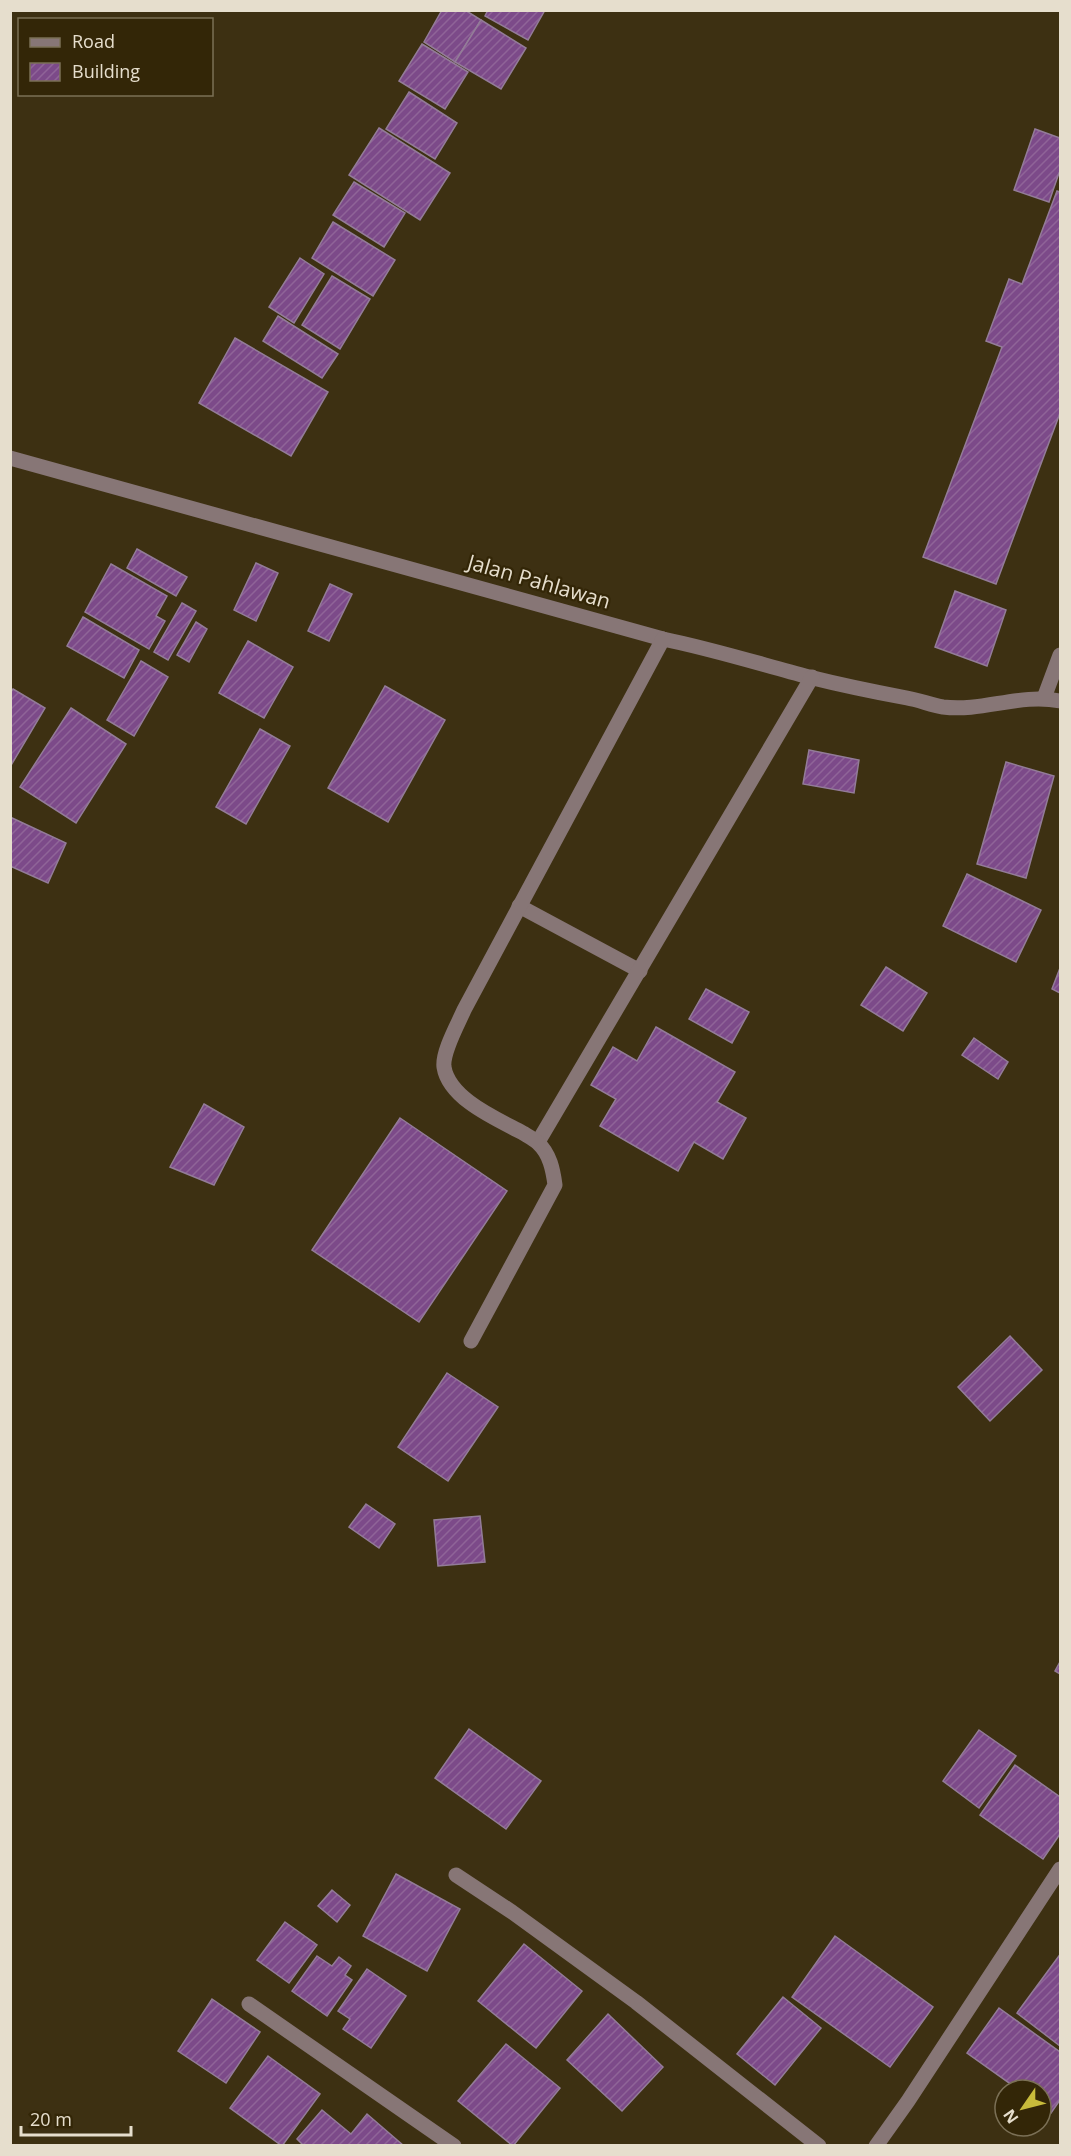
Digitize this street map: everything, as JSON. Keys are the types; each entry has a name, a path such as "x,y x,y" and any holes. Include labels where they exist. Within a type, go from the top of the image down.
{"street":[{"name":"Jalan Pahlawan","path":"10,458 663,639 941,707 963,708 1021,699 1044,698 1060,701"},
{"path":"471,1341 555,1185 553,1169 547,1153 538,1142 466,1100 450,1083 444,1066 452,1038 464,1010 663,639"},
{"path":"1044,698 1060,655"},
{"path":"538,1142 812,677"},
{"path":"519,906 640,971"},
{"path":"876,2145 908,2101 1060,1869"},
{"path":"456,1875 636,2002 819,2145"},
{"path":"249,2004 454,2145"}],"building":[{"path":"442,10 465,10 481,20 455,62 424,42"},
{"path":"488,10 545,10 528,40 485,16"},
{"path":"481,20 526,48 501,89 455,62"},
{"path":"422,44 468,72 445,109 399,81"},
{"path":"409,92 457,123 435,159 386,129"},
{"path":"379,128 450,173 420,220 349,175"},
{"path":"1035,129 1060,138 1060,173 1049,202 1014,190"},
{"path":"354,182 405,213 384,247 333,215"},
{"path":"1057,191 1060,192 1060,413 996,584 923,557 1002,347 986,341 1009,279 1022,284"},
{"path":"333,222 395,260 373,296 312,258"},
{"path":"300,258 324,274 294,323 269,307"},
{"path":"332,276 370,299 340,349 302,325"},
{"path":"278,316 338,354 322,378 263,341"},
{"path":"235,338 328,392 291,456 199,403"},
{"path":"137,549 187,577 176,596 127,568"},
{"path":"256,563 278,573 256,621 234,610"},
{"path":"111,564 167,596 156,616 165,621 149,649 85,612"},
{"path":"330,584 352,594 329,641 308,631"},
{"path":"955,591 1006,610 987,666 935,647"},
{"path":"182,603 196,611 168,660 154,652"},
{"path":"83,617 139,650 124,678 67,646"},
{"path":"196,622 207,629 189,662 177,655"},
{"path":"248,641 293,667 264,718 219,693"},
{"path":"141,661 168,677 134,736 107,720"},
{"path":"385,686 445,720 388,822 328,788"},
{"path":"13,689 45,708 10,767 10,693"},
{"path":"71,708 126,744 76,823 20,787"},
{"path":"260,729 290,746 246,824 216,807"},
{"path":"809,750 859,760 854,793 803,784"},
{"path":"1006,762 1054,776 1026,878 977,864"},
{"path":"10,817 66,843 48,883 10,866"},
{"path":"967,874 1041,910 1016,962 943,926"},
{"path":"886,967 927,993 903,1031 861,1005"},
{"path":"1060,968 1060,993 1052,989"},
{"path":"706,989 749,1012 732,1043 689,1019"},
{"path":"656,1027 735,1072 717,1102 746,1118 723,1159 694,1142 678,1171 600,1126 616,1099 591,1085 613,1047 637,1061"},
{"path":"974,1038 1008,1062 998,1079 962,1055"},
{"path":"204,1104 244,1127 214,1185 170,1167"},
{"path":"400,1118 507,1191 419,1322 312,1250"},
{"path":"1010,1336 1042,1370 990,1421 958,1387"},
{"path":"447,1373 498,1407 448,1481 398,1447"},
{"path":"366,1504 395,1524 379,1548 349,1527"},
{"path":"480,1516 485,1562 438,1566 434,1520"},
{"path":"1060,1662 1060,1674 1055,1671"},
{"path":"469,1729 541,1781 506,1829 435,1778"},
{"path":"979,1730 1016,1756 979,1808 943,1781"},
{"path":"1015,1765 1060,1797 1060,1834 1043,1859 980,1815"},
{"path":"396,1874 460,1909 427,1971 363,1936"},
{"path":"332,1890 350,1905 337,1922 318,1906"},
{"path":"285,1922 317,1945 289,1983 257,1960"},
{"path":"835,1936 933,2007 890,2067 792,1997"},
{"path":"524,1944 582,1991 536,2048 478,2001"},
{"path":"317,1956 332,1966 339,1957 351,1966 345,1975 352,1980 327,2016 292,1991"},
{"path":"1060,1957 1060,2046 1017,2013"},
{"path":"367,1969 406,1996 371,2048 343,2029 350,2019 338,2011"},
{"path":"783,1997 821,2028 775,2085 737,2054"},
{"path":"212,1999 260,2032 226,2083 178,2051"},
{"path":"999,2008 1060,2052 1060,2100 1053,2110 1053,2078 1002,2078 967,2053"},
{"path":"608,2014 663,2067 622,2111 567,2060"},
{"path":"506,2044 560,2088 513,2146 458,2101"},
{"path":"268,2056 320,2094 282,2146 230,2108"},
{"path":"322,2110 351,2134 367,2114 404,2146 304,2146 297,2139"}]}
